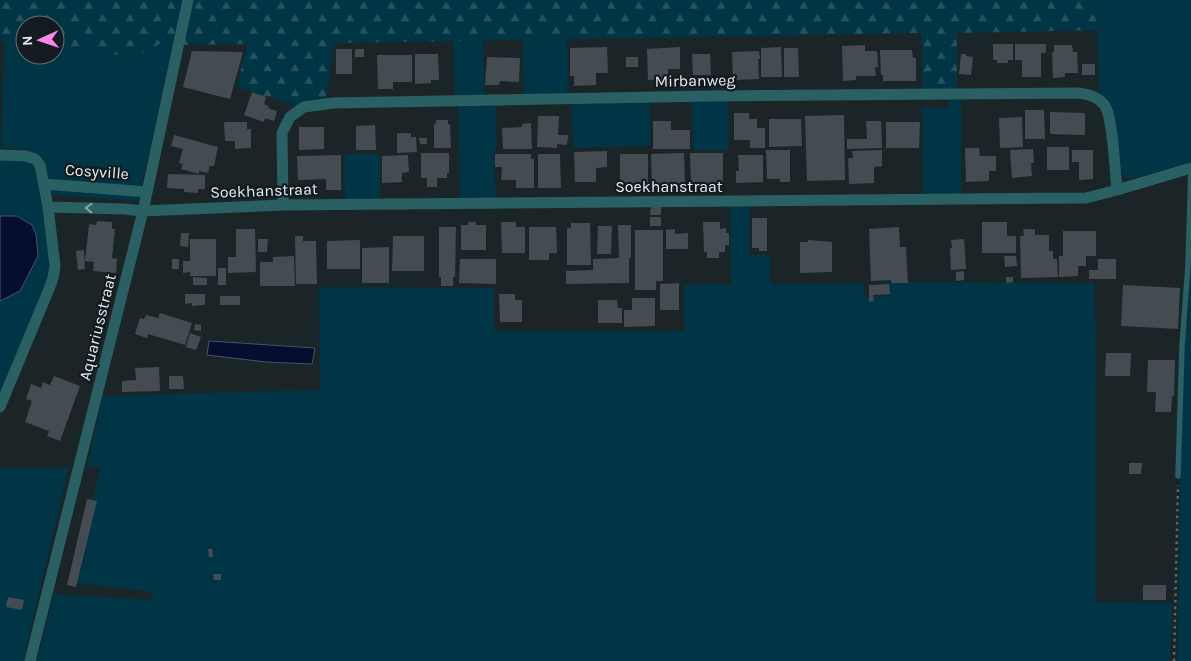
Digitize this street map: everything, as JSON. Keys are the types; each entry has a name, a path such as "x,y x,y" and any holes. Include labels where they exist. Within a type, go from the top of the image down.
{"street":[{"name":"Aquariusstraat","path":"30,661 143,211 188,0"},
{"name":"Mirbanweg","path":"283,205 282,133 290,117 304,107 333,103 711,96 1090,94 1105,106 1110,119 1117,190"},
{"path":"0,155 26,156 35,159 40,165 48,207 55,266 45,298 0,407"},
{"name":"Soekhanstraat","path":"143,211 283,205 1086,198 1191,168"},
{"name":"Cosyville","path":"44,184 147,192"},
{"path":"124,209 127,189"},
{"path":"48,207 143,211"}],"lane":[{"path":"1178,476 1191,168"}],"path":[{"path":"1174,661 1178,476"}],"green space":[{"path":"0,0 183,0 175,35 137,57 65,49 65,15 15,15 15,43 0,42"},
{"path":"193,0 1101,0 1102,30 957,33 957,91 922,91 921,33 334,43 325,102 297,106 237,87 247,44 183,45"},
{"path":"1101,0 1191,0 1191,163 1130,179 1123,176 1103,96 1099,93 1097,31 1102,30"},
{"path":"175,35 138,201 49,195 44,162 28,149 1,148 4,42 15,43 15,65 65,65 65,49 137,57"},
{"path":"567,39 569,94 524,95 522,40"},
{"path":"483,40 485,96 455,97 453,41"},
{"path":"949,98 961,98 961,195 923,195 922,108 949,108"},
{"path":"692,99 728,99 729,150 693,150"},
{"path":"650,102 650,146 573,148 572,104"},
{"path":"458,104 496,104 496,152 494,153 496,198 460,198"},
{"path":"344,154 380,154 380,199 345,200"},
{"path":"0,160 22,160 30,163 35,170 45,216 51,269 36,312 0,399 0,301 20,291 17,216 0,216"},
{"path":"730,204 750,204 749,255 770,255 770,284 864,283 864,297 885,297 885,282 1094,283 1096,343 1096,602 1173,603 1170,661 37,661 54,594 152,600 152,592 76,583 100,467 87,467 103,396 320,390 319,287 494,288 494,331 684,331 684,285 731,284"},
{"path":"1191,251 1191,661 1177,661 1183,349 1188,321"},
{"path":"69,467 23,661 0,661 0,468"}],"shaded area":[{"path":"0,216 17,216 32,225 36,234 38,256 20,291 0,301"},
{"path":"209,341 315,348 312,364 266,362 207,355"}],"building":[{"path":"993,44 1013,44 1013,60 1008,60 1008,63 997,63 997,60 993,60"},
{"path":"1015,44 1046,44 1046,53 1041,53 1041,77 1022,77 1022,60 1015,60"},
{"path":"865,45 865,51 877,51 878,67 875,67 876,76 856,76 856,80 843,81 842,46"},
{"path":"1054,45 1072,45 1073,52 1077,52 1078,73 1065,73 1065,77 1053,78 1052,52 1054,52"},
{"path":"607,47 608,73 596,73 596,85 574,86 574,76 570,76 570,48"},
{"path":"680,47 680,69 668,69 668,79 648,80 647,49"},
{"path":"781,47 782,77 761,77 761,48"},
{"path":"784,48 798,48 799,77 784,77"},
{"path":"336,49 352,49 352,74 336,74"},
{"path":"355,49 364,49 364,57 355,57"},
{"path":"880,50 912,50 913,58 916,58 916,81 883,81"},
{"path":"192,51 243,52 230,99 183,87"},
{"path":"759,51 759,79 733,80 732,52"},
{"path":"415,54 438,54 439,80 431,80 431,83 415,84"},
{"path":"692,54 710,54 711,75 693,75"},
{"path":"961,54 973,57 971,75 959,74"},
{"path":"377,55 412,55 412,82 393,82 393,89 378,89"},
{"path":"487,57 520,58 519,82 500,81 499,85 485,85"},
{"path":"626,57 638,57 638,67 626,67"},
{"path":"1082,64 1095,64 1095,75 1082,75"},
{"path":"252,92 266,97 264,104 269,106 268,108 277,111 274,121 265,118 264,122 244,115"},
{"path":"1025,110 1044,110 1045,139 1025,139"},
{"path":"1050,112 1085,113 1085,135 1050,134"},
{"path":"734,113 749,113 749,119 757,119 757,128 765,128 765,148 750,148 750,140 734,140"},
{"path":"844,115 845,180 807,181 805,116"},
{"path":"538,116 559,116 558,135 568,135 567,145 557,144 557,148 537,147"},
{"path":"1022,117 1023,147 1000,148 999,118"},
{"path":"769,119 801,119 802,146 769,147"},
{"path":"436,120 448,120 448,125 450,124 451,148 434,148 434,124 436,124"},
{"path":"653,121 671,121 671,130 690,130 690,149 653,149"},
{"path":"866,121 881,121 882,148 847,149 847,139 867,139"},
{"path":"224,122 247,122 247,129 251,129 251,148 235,149 235,141 225,141"},
{"path":"886,122 920,122 919,148 886,148"},
{"path":"531,123 532,149 503,149 502,128 522,127 522,124"},
{"path":"375,125 376,150 356,150 356,126"},
{"path":"299,127 324,127 324,149 299,150"},
{"path":"397,133 411,133 411,137 416,137 417,152 397,153"},
{"path":"174,135 218,147 214,166 210,166 208,173 199,171 199,174 181,169 183,164 179,163 183,149 171,146"},
{"path":"419,138 427,138 427,144 420,144"},
{"path":"1047,147 1069,147 1069,170 1047,170"},
{"path":"965,148 979,148 980,156 996,156 996,171 989,171 989,181 966,182"},
{"path":"1033,149 1034,163 1031,163 1032,176 1012,178 1010,150"},
{"path":"766,150 790,150 790,182 780,182 780,179 767,179"},
{"path":"882,150 882,166 874,167 874,183 849,184 848,158 853,158 852,151"},
{"path":"1072,150 1093,150 1093,179 1079,180 1079,162 1072,162"},
{"path":"607,151 607,167 596,168 596,182 575,182 574,152"},
{"path":"421,153 449,153 449,173 447,173 447,178 437,178 437,187 427,187 427,178 421,178"},
{"path":"684,153 685,185 652,185 651,154"},
{"path":"690,153 723,153 723,184 691,185"},
{"path":"495,154 531,154 531,159 534,159 534,188 516,188 516,180 501,180 502,167 495,167"},
{"path":"538,154 560,154 561,188 538,188"},
{"path":"620,154 648,154 648,183 630,186 630,184 620,184"},
{"path":"341,155 341,190 326,190 326,179 298,180 297,156"},
{"path":"408,155 409,172 402,173 402,182 382,183 382,156"},
{"path":"738,155 763,155 763,182 736,183 736,171 739,171"},
{"path":"168,174 205,175 205,189 198,189 198,193 184,192 184,189 167,188"},
{"path":"651,206 661,206 661,215 650,215"},
{"path":"650,217 661,217 661,226 650,226"},
{"path":"752,218 767,218 767,251 759,251 759,248 752,248"},
{"path":"97,221 112,222 112,229 115,229 112,258 117,259 116,273 93,271 94,262 85,261 89,224 96,225"},
{"path":"468,222 476,222 476,225 486,225 486,250 461,250 461,225 468,225"},
{"path":"501,222 516,222 516,227 525,227 525,253 502,253"},
{"path":"703,222 720,222 720,229 726,228 726,233 729,233 729,245 725,245 725,252 719,252 719,258 707,258 707,252 704,252"},
{"path":"982,222 1007,222 1007,236 1016,236 1016,253 982,253"},
{"path":"571,223 590,223 591,265 567,265 567,228 571,228"},
{"path":"618,225 631,225 629,283 566,284 566,271 593,270 593,259 619,258"},
{"path":"598,226 612,226 611,254 597,254"},
{"path":"439,227 456,227 455,277 453,277 453,286 441,286 441,277 439,277"},
{"path":"529,227 556,227 557,253 549,253 549,260 529,260"},
{"path":"899,227 900,247 906,247 908,283 891,283 891,280 871,281 869,229"},
{"path":"236,229 255,229 256,272 228,273 228,257 236,257"},
{"path":"675,229 675,234 688,233 688,249 666,249 666,230"},
{"path":"1023,229 1035,229 1035,235 1049,235 1049,251 1053,251 1053,259 1057,259 1058,277 1021,278 1020,236 1024,236"},
{"path":"635,230 663,230 663,281 656,281 656,290 635,290"},
{"path":"1063,231 1096,231 1096,256 1086,256 1086,266 1078,266 1078,276 1059,277 1059,256 1063,256"},
{"path":"181,233 189,233 188,247 180,246"},
{"path":"295,236 303,236 303,241 316,241 317,284 296,284"},
{"path":"393,236 424,236 424,271 392,271"},
{"path":"190,239 216,239 216,276 190,276 190,272 183,273 183,261 190,261"},
{"path":"258,239 268,239 267,252 258,252"},
{"path":"964,239 966,269 951,270 951,240"},
{"path":"360,240 360,269 327,269 327,241"},
{"path":"808,240 832,242 832,272 800,273 800,242 808,242"},
{"path":"389,247 389,283 362,283 362,248"},
{"path":"84,250 85,269 78,270 76,251"},
{"path":"294,256 295,286 260,286 260,262 273,262 273,257"},
{"path":"1004,256 1016,256 1017,266 1005,267"},
{"path":"172,259 179,259 179,269 172,269"},
{"path":"460,259 496,259 496,284 459,283"},
{"path":"1098,259 1116,259 1116,279 1089,279 1089,270 1098,270"},
{"path":"218,268 226,268 226,285 218,285"},
{"path":"964,271 964,280 956,281 956,272"},
{"path":"193,277 207,278 207,285 193,285"},
{"path":"1006,277 1013,277 1013,282 1006,283"},
{"path":"679,283 679,310 660,310 660,284"},
{"path":"889,284 890,294 873,295 874,301 869,302 869,285"},
{"path":"1123,285 1180,288 1178,329 1121,326"},
{"path":"185,294 205,294 205,305 192,306 192,303 185,304"},
{"path":"499,294 515,294 515,300 522,300 522,322 500,322"},
{"path":"220,296 240,296 240,305 220,305"},
{"path":"632,298 655,298 655,326 624,327 624,310 632,310"},
{"path":"598,300 617,300 618,308 622,308 622,323 598,323"},
{"path":"160,313 192,323 185,345 148,334 147,338 135,334 140,318 144,319 146,315 158,318"},
{"path":"195,324 201,325 201,331 194,330"},
{"path":"190,333 201,337 196,350 186,347"},
{"path":"1106,353 1131,353 1130,376 1105,376"},
{"path":"1148,360 1175,360 1174,396 1172,396 1171,412 1155,412 1156,392 1147,392"},
{"path":"159,367 160,391 122,392 122,381 136,380 135,368"},
{"path":"54,376 80,386 60,441 47,436 49,431 25,422 32,401 26,399 31,384 41,388 43,382 50,385"},
{"path":"169,376 183,376 184,389 169,389"},
{"path":"1129,463 1142,463 1141,474 1129,474"},
{"path":"87,499 97,501 76,587 67,585"},
{"path":"208,549 212,549 213,557 209,557"},
{"path":"213,574 221,574 221,580 214,580"},
{"path":"1143,585 1166,585 1166,600 1143,600"},
{"path":"8,597 24,600 22,610 6,607"}]}
